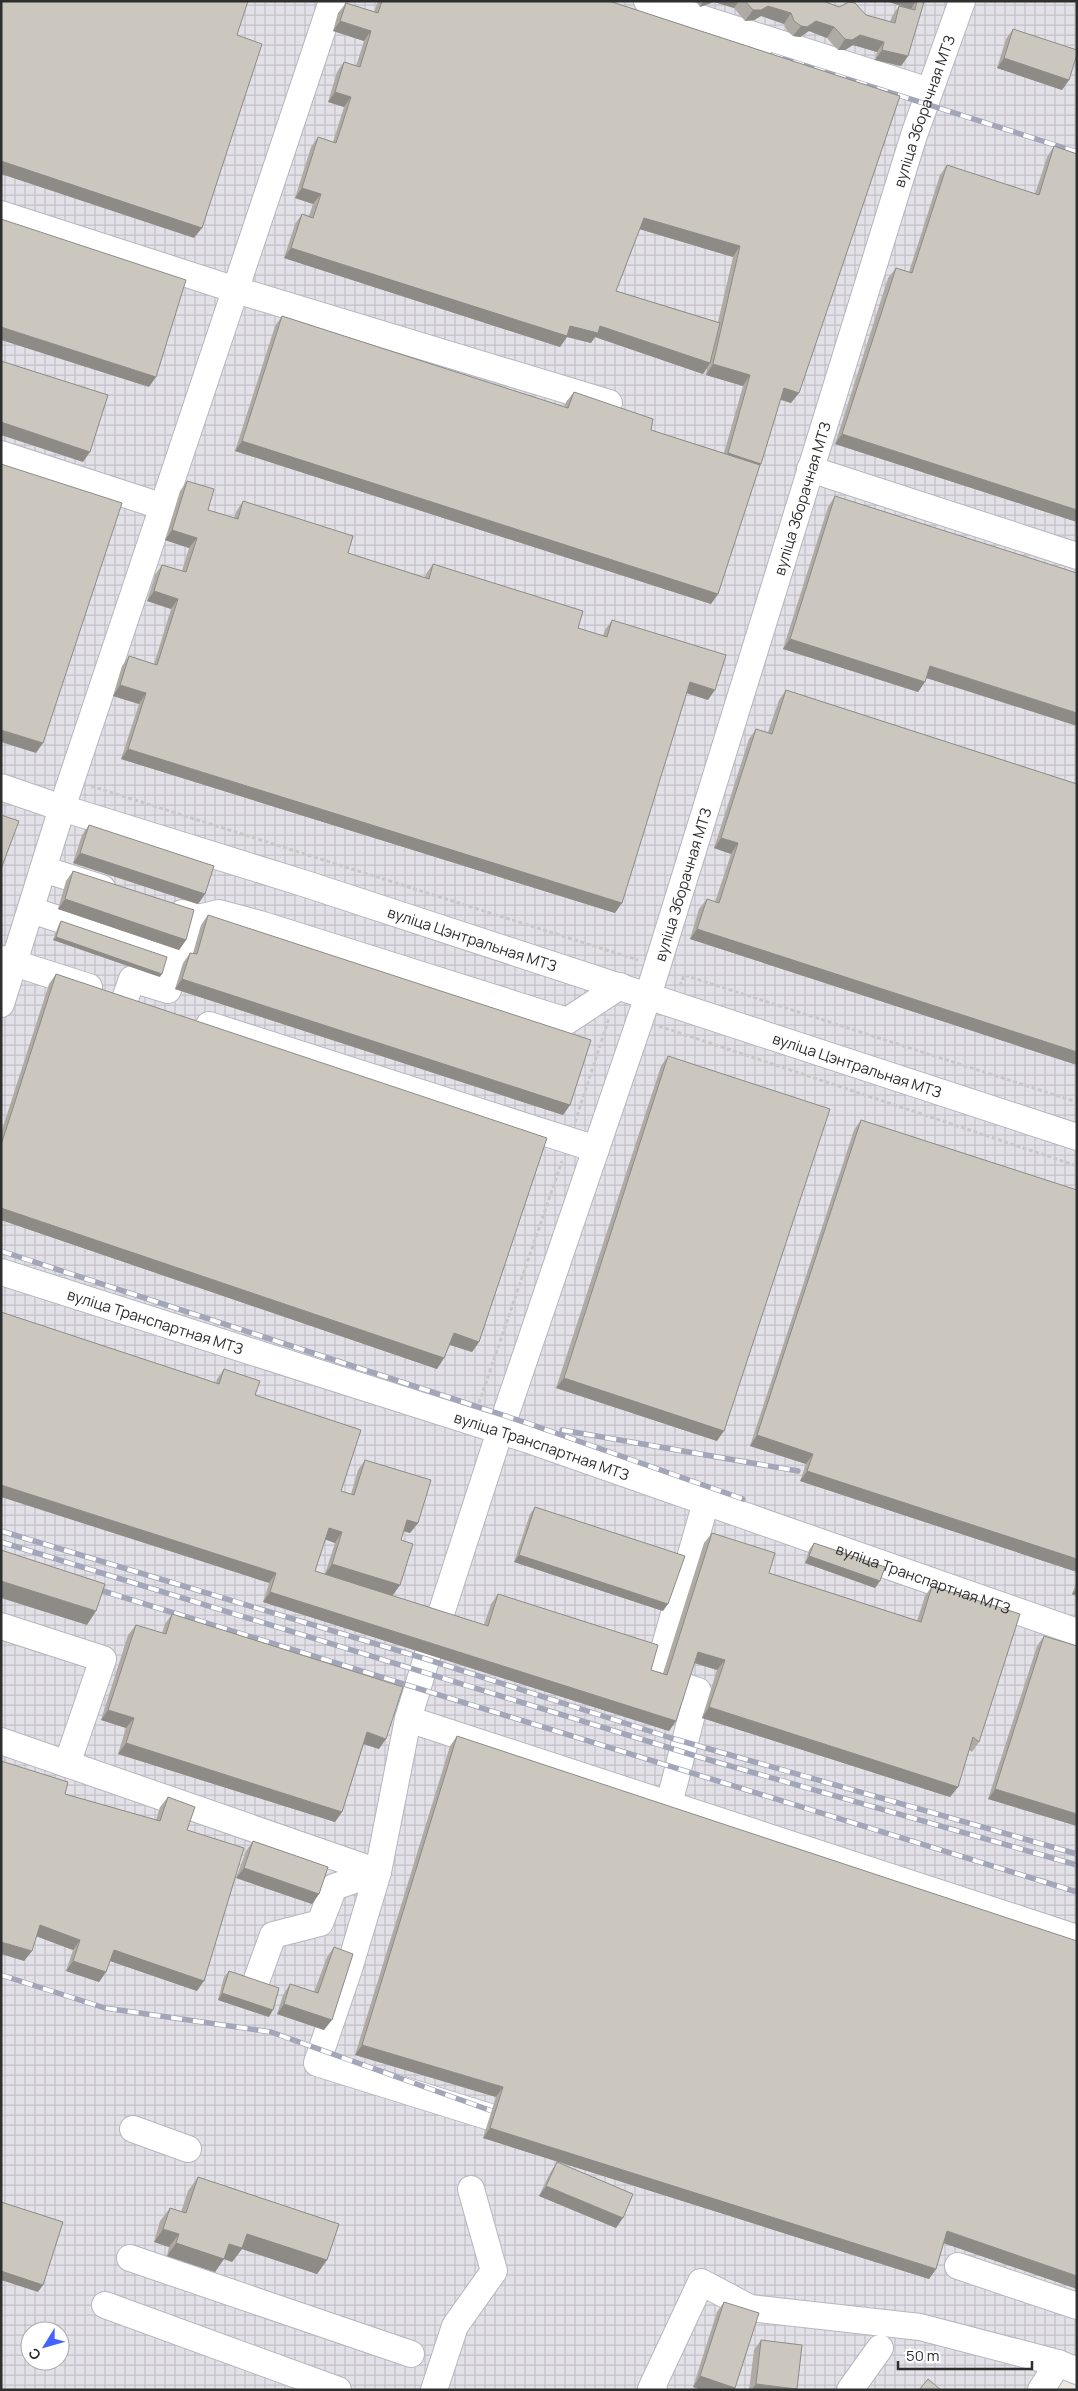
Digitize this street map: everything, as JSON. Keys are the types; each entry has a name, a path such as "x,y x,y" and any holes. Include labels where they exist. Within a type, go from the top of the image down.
{"lane":[{"path":"1,1004 8,961 31,910 62,808 332,1"},
{"path":"647,1 929,91"},
{"name":"вуліца Зборачная МТЗ","path":"438,1623 500,1431 648,996 810,469 929,91 962,1"},
{"path":"1,214 236,290 609,403"},
{"path":"1,454 164,507"},
{"path":"810,469 1077,556"},
{"name":"вуліца Цэнтральная МТЗ","path":"1,787 620,986 648,996 670,1017 1077,1137"},
{"path":"43,869 125,895"},
{"path":"162,906 198,918 219,913 260,924 567,1021 620,986"},
{"path":"31,910 187,960 198,918"},
{"path":"125,999 132,979 168,990 177,958"},
{"path":"8,961 596,1149"},
{"name":"вуліца Транспартная МТЗ","path":"1,1272 500,1431 1077,1632"},
{"path":"669,1804 698,1691 656,1677 706,1502"},
{"path":"1,1626 103,1659 67,1764"},
{"path":"428,1654 408,1719 378,1872 349,1969 317,2063 490,2117"},
{"path":"408,1719 1077,1938"},
{"path":"1,1741 378,1872"},
{"path":"257,1979 273,1935 320,1923 334,1887 378,1872"},
{"path":"132,2129 188,2149"},
{"path":"434,2390 455,2326 494,2271 471,2188"},
{"path":"130,2258 411,2354"},
{"path":"958,2266 1077,2306"},
{"path":"654,2390 651,2389 701,2282 750,2308 920,2327 1067,2367"},
{"path":"105,2305 338,2390"},
{"path":"850,2390 880,2348"},
{"path":"1041,2390 1067,2367"}],"path":[{"path":"670,1017 684,975 1077,1102"},
{"path":"512,1399 485,1389 612,1010 639,1020 670,1017 1077,1166"}],"shaded area":[{"path":"1,1 1077,1 1077,2373 1046,2369 1040,2390 1,2390"}],"building":[{"path":"1,1 248,1 237,35 262,44 202,228 1,161"},
{"path":"382,1 609,1 900,96 799,393 784,388 761,464 728,453 750,375 713,364 740,246 644,218 616,291 720,323 710,363 600,326 598,333 570,326 567,336 291,248 302,214 313,218 321,194 302,188 318,137 336,143 351,97 335,92 344,62 360,67 371,31 340,21 346,3 378,13"},
{"path":"745,1 823,1 839,7 849,2 855,3 866,15 895,23 899,6 915,10 917,1 924,2 908,56 882,50 884,42 860,35 852,40 845,39 834,27 816,21 807,27 801,26 794,21 791,13 768,6 761,10 753,10"},
{"path":"1013,29 1077,50 1069,80 1004,58"},
{"path":"1054,146 1077,154 1077,510 842,434 896,268 912,273 947,165 1039,195"},
{"path":"1,219 186,280 156,377 1,327"},
{"path":"282,316 568,408 574,392 653,419 651,430 760,465 718,594 242,441"},
{"path":"1,361 108,395 90,452 1,422"},
{"path":"1,464 122,503 43,743 1,730"},
{"path":"187,481 214,489 208,510 238,519 243,501 353,536 348,553 429,579 433,564 583,611 578,628 607,637 612,620 726,655 715,690 690,682 622,903 128,749 146,693 120,685 129,656 157,665 178,599 154,591 162,565 186,572 197,538 172,530"},
{"path":"835,496 1077,573 1077,713 930,666 925,682 790,639"},
{"path":"786,690 1077,784 1077,1052 697,929 707,899 719,903 738,843 721,838 756,729 772,734"},
{"path":"1,815 19,821 1,869"},
{"path":"89,825 214,866 205,894 80,853"},
{"path":"73,871 194,910 186,940 65,899"},
{"path":"208,915 591,1040 570,1105 182,979 190,953 197,954"},
{"path":"61,921 167,957 162,974 56,937"},
{"path":"56,974 547,1138 479,1342 454,1333 444,1358 1,1208 1,1145"},
{"path":"668,1056 830,1109 724,1431 564,1378"},
{"path":"861,1120 1077,1190 1077,1559 807,1471 813,1454 757,1435"},
{"path":"1,1312 219,1384 224,1369 260,1381 255,1395 361,1430 341,1491 354,1495 365,1460 431,1480 418,1523 407,1520 401,1540 413,1544 400,1585 332,1564 342,1532 329,1528 315,1571 488,1626 498,1594 658,1645 651,1670 667,1675 712,1533 775,1553 769,1573 921,1622 932,1586 1020,1614 979,1742 973,1737 958,1787 709,1707 725,1660 698,1652 676,1721 270,1592 276,1573 1,1485"},
{"path":"535,1507 685,1556 668,1604 519,1555"},
{"path":"814,1543 885,1567 880,1581 809,1556"},
{"path":"1,1550 105,1584 96,1611 1,1581"},
{"path":"172,1614 403,1687 386,1739 367,1732 342,1812 126,1743 134,1718 108,1710 136,1625 166,1634"},
{"path":"1044,1636 1077,1646 1077,1814 995,1789"},
{"path":"457,1736 1077,1941 1077,2276 947,2231 936,2269 490,2128 503,2087 362,2045"},
{"path":"1,1761 68,1782 65,1794 160,1821 168,1797 195,1807 187,1830 244,1848 204,1981 114,1950 106,1972 73,1961 80,1940 40,1925 32,1951 1,1942"},
{"path":"253,1841 328,1867 319,1894 244,1868"},
{"path":"334,1947 353,1954 332,2020 284,2004 290,1984 318,1993"},
{"path":"229,1971 279,1988 273,2010 222,1993"},
{"path":"557,2162 633,2194 623,2218 546,2186"},
{"path":"198,2177 339,2224 327,2260 247,2234 242,2248 229,2244 224,2259 176,2243 179,2234 163,2229 170,2208 186,2213"},
{"path":"1,2202 63,2222 43,2285 1,2271"},
{"path":"724,2302 759,2313 735,2388 700,2376"},
{"path":"761,2340 802,2345 797,2389 756,2384"},
{"path":"928,2379 941,2390 919,2390"}],"railway":[{"path":"772,55 1077,152"},
{"path":"1,1251 530,1424 743,1499"},
{"path":"562,1430 798,1471"},
{"path":"1,1531 426,1659 671,1738 1077,1854"},
{"path":"1,1542 699,1757 1077,1865"},
{"path":"90,1587 1077,1892"},
{"path":"1,1975 105,2008 271,2032 492,2111"}]}
